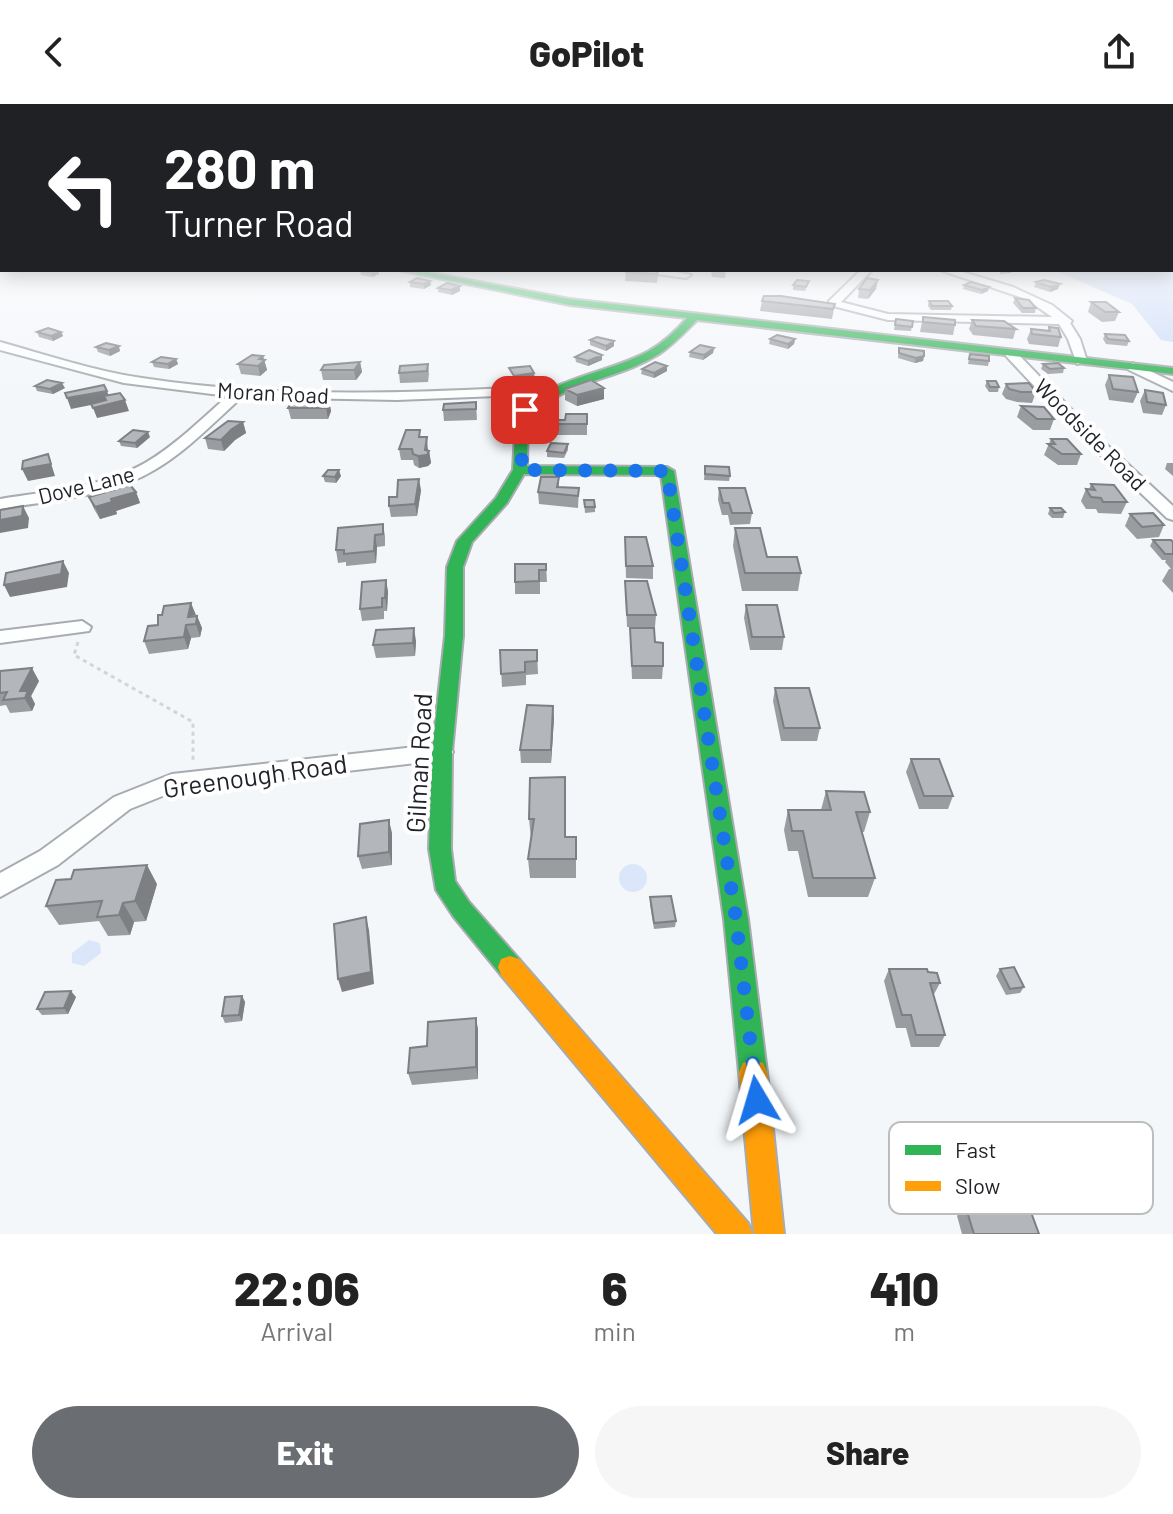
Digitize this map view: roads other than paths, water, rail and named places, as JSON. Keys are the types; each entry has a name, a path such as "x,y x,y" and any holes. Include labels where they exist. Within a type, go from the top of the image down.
{"street":[{"path":"521,294 1173,371"},
{"path":"841,294 833,302 835,304 892,317 1066,321"},
{"path":"1016,294 1051,308 1066,321 1077,339 1081,361"},
{"path":"695,316 686,330 671,343 641,360 550,390 522,415 520,470 667,471 736,919 770,1220 769,1234"},
{"name":"Moran Road","path":"0,346 122,378 240,392 412,395 550,390"},
{"name":"Woodside Road","path":"1010,353 1089,436 1173,515"},
{"path":"1133,367 1173,387"},
{"name":"Dove Lane","path":"0,504 90,488 135,474 160,459 240,392"},
{"name":"Gilman Road","path":"520,470 502,500 465,541 456,560 454,636 442,752 440,849 447,889 737,1234"},
{"path":"0,637 82,627"},
{"name":"Greenough Road","path":"0,886 49,858 122,803 145,791 189,780 442,752"}]}
